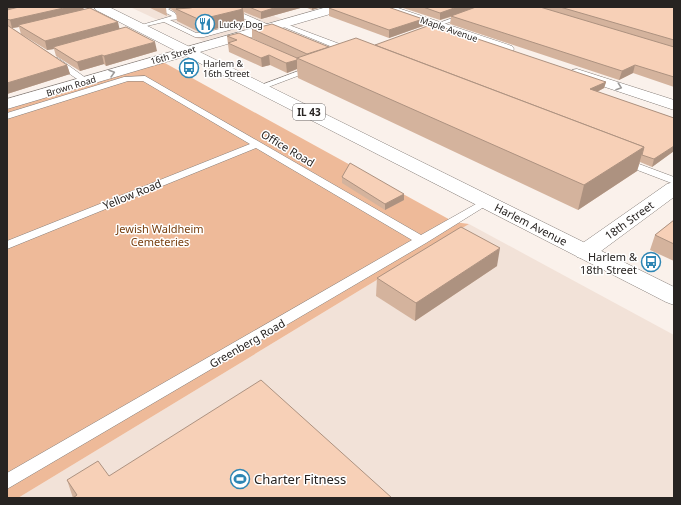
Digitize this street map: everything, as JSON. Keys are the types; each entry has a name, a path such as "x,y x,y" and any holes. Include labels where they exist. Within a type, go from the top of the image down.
{"street":[{"name":"16th Street","path":"7,104 340,7"},
{"name":"Maple Avenue","path":"383,7 518,53"},
{"name":"IL 43","path":"101,9 137,28 188,51 260,87"},
{"path":"563,68 674,105"},
{"name":"Harlem Avenue","path":"260,87 674,297"},
{"name":"18th Street","path":"585,252 674,188"}],"lane":[{"path":"170,7 162,9 173,14"},
{"path":"223,7 255,20 276,25 358,53 343,58"},
{"path":"417,32 489,7"},
{"path":"137,28 173,14 193,9"},
{"path":"137,28 164,20 197,15"},
{"path":"164,20 195,35 204,35 255,20"},
{"path":"276,25 317,47"},
{"path":"237,36 251,42"},
{"path":"54,53 46,55 86,80"},
{"path":"260,87 313,68 297,64"},
{"name":"Brown Road","path":"7,116 141,77"},
{"name":"Office Road","path":"141,77 150,80 422,241"},
{"name":"Yellow Road","path":"7,245 257,144"},
{"path":"617,158 674,181"},
{"name":"Greenberg Road","path":"7,482 488,202"}],"shaded area":[{"path":"130,7 251,7 282,19 203,41"},
{"path":"469,224 674,335 674,498 18,498"}],"green space":[{"name":"Jewish Waldheim Cemeteries","path":"163,62 454,222 469,224 18,498 7,498 7,109"}],"building":[{"path":"19,7 68,7 10,20 7,19 7,10"},
{"path":"195,7 240,7 243,9 198,19 176,9"},
{"path":"249,7 277,7 261,12"},
{"path":"388,7 423,19 389,30 329,8"},
{"path":"423,7 457,7 440,13"},
{"path":"476,7 540,7 674,47 674,77 635,65 622,71 451,16"},
{"path":"560,7 674,7 674,40"},
{"path":"90,8 118,22 45,41 18,25"},
{"path":"272,24 329,47 307,54 252,29"},
{"path":"433,24 606,82 590,89 674,118 674,146 654,159 642,155 644,147 375,45"},
{"path":"7,25 67,65 7,83"},
{"path":"126,27 155,42 77,62 53,47"},
{"path":"239,33 297,58 297,60 286,63 269,55 261,58 228,43 237,40 227,36"},
{"path":"356,38 644,147 584,185 297,58"},
{"path":"350,163 404,194 385,204 342,177"},
{"path":"674,220 674,244 655,235"},
{"path":"461,227 500,248 416,303 377,278"},
{"path":"261,380 392,498 73,498 77,495 67,480 98,461 109,476"}],"place":[{"name":"Lucky Dog","path":"205,24"},
{"name":"Harlem & 16th Street","path":"189,68"},
{"name":"Harlem & 18th Street","path":"651,262"},
{"name":"Charter Fitness","path":"240,479"}]}
